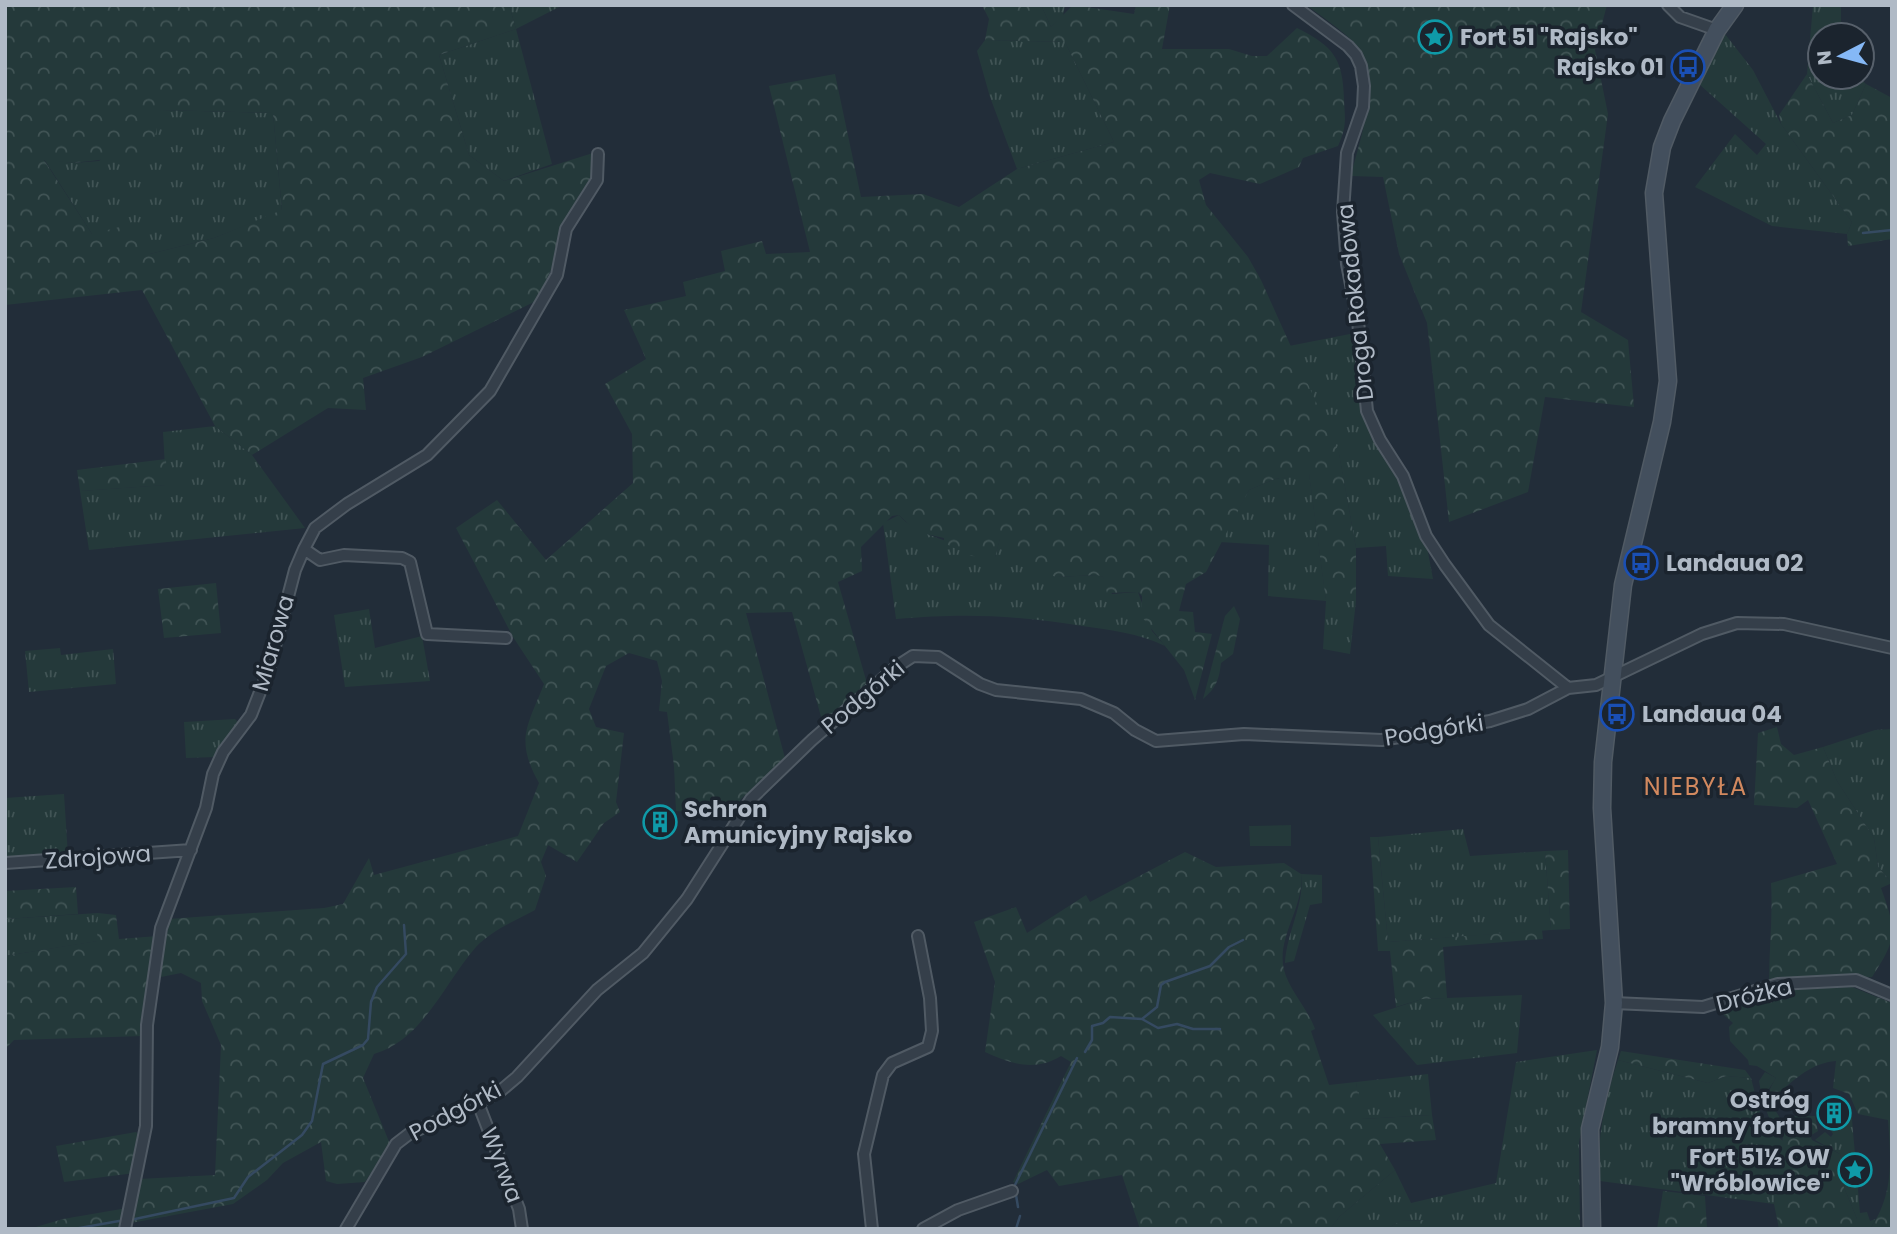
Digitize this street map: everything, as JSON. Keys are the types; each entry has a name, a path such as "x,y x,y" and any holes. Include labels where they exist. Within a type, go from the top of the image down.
{"street":[{"name":"Droga Rokadowa","path":"1293,5 1356,55 1363,79 1363,107 1347,153 1343,212 1346,264 1358,321 1367,411 1380,440 1403,476 1426,536 1445,565 1489,625 1568,688"},
{"path":"1668,5 1681,18 1717,30"},
{"path":"1592,1229 1590,1129 1610,1047 1614,1003 1602,808 1612,678 1623,585 1667,391 1667,346 1653,215 1656,171 1672,121 1717,30 1735,5"},
{"name":"Miarowa","path":"125,1229 145,1126 147,1025 161,928 206,808 213,774 223,752 251,715 269,669 288,595 304,549 315,528 347,504 427,455 490,391 557,275 566,229 597,180 598,154"},
{"path":"304,549 320,560 344,555 402,558 410,562 427,634 506,638"},
{"name":"Podgórki","path":"346,1229 396,1144 409,1134 478,1103 517,1077 597,990 643,953 687,899 751,799 812,740 896,667 913,656 938,657 979,684 996,690 1081,699 1114,713 1135,730 1156,741 1244,734 1381,740 1490,721 1528,709 1568,688 1596,685 1702,634 1745,622 1784,624 1892,648"},
{"name":"Zdrojowa","path":"5,863 191,850"},
{"path":"872,1229 864,1154 883,1074 892,1063 928,1047 932,1031 918,936"},
{"name":"Dróżka","path":"1614,1003 1703,1007 1743,997 1778,984 1856,980 1892,995"},
{"name":"Wyrwa","path":"478,1103 520,1209 522,1229"},
{"path":"923,1229 958,1210 1012,1191"}],"green space":[{"path":"5,5 509,5 516,29 439,55 469,155 504,181 593,153 593,174 563,224 551,270 538,300 422,357 363,378 366,410 328,408 252,455 215,426 142,290 5,305","holes":["161,110 273,113 282,210 214,238 150,254 135,223 92,234 44,160 73,163 151,154"]},
{"path":"509,5 563,5 516,29"},
{"path":"982,5 1041,5 1051,27 1073,5 1134,14 1136,5 1170,5 1162,49 1229,49 1252,56 1267,56 1297,28 1319,41 1334,55 1341,73 1345,112 1344,128 1338,146 1303,158 1299,167 1260,184 1210,173 1199,180 1206,205 1248,257 1261,280 1339,453 1356,548 1356,601 1326,601 1309,474 1275,479 1249,490 1206,572 1186,584 1179,611 1193,612 1195,632 1212,634 1195,700 1184,670 1142,617 1142,596 1138,592 1107,593 1103,577 1097,575 1056,577 1048,574 1000,539 995,557 971,556 944,543 944,538 917,532 899,515 892,516 861,547 862,571 838,582 868,687 823,724 792,612 746,613 785,758 741,799 732,816 676,811 667,712 659,711 662,681 657,661 629,653 606,666 589,709 596,727 624,733 616,802 620,812 604,823 577,862 548,845 541,862 546,876 535,910 482,941 420,1023 391,1047 374,1054 363,1078 390,1144 365,1182 337,1184 326,1181 321,1142 283,1163 267,1180 233,1204 131,1223 139,1179 215,1175 221,1045 202,1001 201,983 181,973 156,978 168,919 324,908 343,904 369,858 374,875 518,836 539,783 527,755 526,734 544,684 513,637 456,528 497,500 546,560 633,483 632,434 605,384 646,359 624,310 686,296 683,282 725,271 721,251 762,241 766,254 810,252 769,86 835,74 861,197 923,194 959,207 1017,169 1114,142 1065,42 985,40 989,19"},
{"path":"1041,5 1065,5 1063,16 1051,27"},
{"path":"1306,5 1607,5 1595,50 1608,114 1581,312 1628,340 1634,407 1545,397 1528,492 1449,522 1427,323 1399,254 1383,177 1351,176 1366,115 1369,83 1367,68 1359,48"},
{"path":"1813,5 1841,5 1841,21 1812,21"},
{"path":"516,29 552,164 504,181 469,155 439,55"},
{"path":"1725,34 1753,70 1781,124 1852,222 1847,234 1772,226 1695,187 1735,134 1757,155 1766,144 1699,84"},
{"path":"985,40 1065,42 1114,142 1017,169 990,97 977,51"},
{"path":"1806,75 1806,91 1816,91 1833,123 1852,115 1863,91 1876,89 1892,98 1892,239 1848,246 1847,234 1852,222 1781,124 1779,115"},
{"path":"1816,91 1863,91 1852,115 1833,123"},
{"path":"161,110 273,113 282,211 214,238 150,254 92,234 44,159 73,163 99,161"},
{"path":"1355,333 1358,389 1367,425 1398,476 1427,547 1433,579 1388,576 1386,546 1356,548 1339,454 1289,346"},
{"path":"215,426 252,455 305,528 89,550 80,491 166,485 163,432"},
{"path":"166,459 167,485 80,491 77,470"},
{"path":"1309,473 1326,600 1356,601 1350,654 1323,649 1326,601 1268,596 1269,545 1220,542 1249,490 1275,479"},
{"path":"899,515 917,529 942,540 995,557 1000,538 1056,577 1098,575 1103,577 1112,594 1138,592 1152,631 1165,646 1124,633 1034,619 945,616 896,619 883,523"},
{"path":"216,583 221,633 164,638 158,589"},
{"path":"1234,606 1240,619 1233,654 1221,663 1216,683 1203,699 1225,616"},
{"path":"369,609 375,648 422,636 430,681 345,687 334,615"},
{"path":"60,648 61,655 113,649 116,684 29,692 25,651"},
{"path":"235,719 238,722 216,757 186,758 184,722"},
{"path":"1777,727 1781,744 1794,755 1823,747 1837,781 1874,838 1878,867 1892,883 1881,888 1890,915 1892,935 1886,953 1872,977 1769,983 1771,883 1837,864 1808,800 1797,808 1754,805 1758,733"},
{"path":"1892,729 1892,883 1878,867 1874,838 1837,781 1823,747 1875,730"},
{"path":"64,794 68,856 5,861 5,798"},
{"path":"1291,825 1291,846 1250,846 1249,826"},
{"path":"1463,829 1470,856 1545,851 1551,930 1388,942 1378,837"},
{"path":"1370,837 1378,837 1388,942 1542,930 1543,939 1443,947 1447,998 1422,999 1396,1007 1390,951 1378,951"},
{"path":"1568,850 1570,929 1551,930 1545,851"},
{"path":"1185,852 1216,867 1284,863 1301,874 1299,898 1284,946 1284,970 1315,1029 1311,1031 1329,1085 1356,1082 1362,1119 1432,1115 1436,1140 1380,1144 1395,1170 1340,1216 1330,1229 1140,1229 1122,1175 1059,1186 1047,1170 1018,1184 1013,1182 1071,1062 1061,1056 1042,1064 1023,1064 985,1052 995,982 974,922 1016,907 1027,933 1086,895 1090,902"},
{"path":"1301,874 1322,875 1322,903 1310,905 1294,961 1285,963 1302,885"},
{"path":"76,887 78,914 5,919 5,891"},
{"path":"98,913 98,941 5,956 5,919"},
{"path":"98,913 116,915 119,939 158,936 144,1036 14,1040 5,1049 5,956 97,941"},
{"path":"1852,987 1892,1003 1892,1229 1870,1229 1878,1216 1887,1190 1890,1163 1888,1120 1858,1114 1849,1094 1833,1088 1836,1061 1818,1065 1802,1074 1774,1097 1773,1107 1785,1126 1794,1116 1815,1116 1818,1131 1810,1136 1812,1140 1840,1154 1843,1185 1857,1219 1857,1229 1779,1229 1774,1204 1783,1136 1771,1122 1766,1108 1768,1094 1776,1078 1757,1066 1749,1065 1748,1060 1730,1041 1729,1027 1733,1023 1718,1010 1770,990"},
{"path":"1522,995 1517,1053 1417,1065 1373,1015 1422,999"},
{"path":"1597,1050 1579,1142 1580,1229 1431,1229 1426,1220 1400,1221 1387,1229 1330,1229 1340,1216 1395,1170 1411,1203 1496,1183 1516,1062"},
{"path":"1621,1051 1745,1070 1751,1078 1726,1076 1708,1083 1618,1060"},
{"path":"1618,1060 1708,1083 1726,1076 1751,1078 1763,1124 1783,1141 1774,1204 1600,1181 1599,1150 1603,1120"},
{"path":"1765,1072 1776,1078 1767,1092 1764,1108 1759,1081"},
{"path":"1428,1074 1432,1115 1361,1119 1356,1082"},
{"path":"1835,1095 1851,1108 1860,1213 1867,1212 1870,1221 1876,1219 1870,1229 1857,1229 1857,1219 1843,1185 1840,1154 1815,1140 1825,1132 1831,1137 1833,1134 1831,1130 1839,1117"},
{"path":"136,1132 140,1136 135,1173 64,1182 56,1146"},
{"path":"1663,1191 1705,1196 1707,1229 1657,1229"},
{"path":"127,1208 122,1229 29,1229 63,1219"},
{"path":"1427,1220 1431,1229 1387,1229 1400,1221"}],"waterway":[{"path":"1863,233 1892,230"},
{"path":"135,1219 234,1198 248,1177 302,1135 312,1121 323,1064 363,1045 368,1039 371,1002 377,987 406,954 404,925"},
{"path":"1142,1019 1157,1007 1161,985 1210,966 1229,947 1243,940"},
{"path":"1085,1052 1092,1040 1092,1026 1103,1023 1110,1017 1142,1019 1158,1028 1177,1024 1193,1029 1220,1029"},
{"path":"1015,1185 1077,1058"},
{"path":"1016,1195 1018,1207"},
{"path":"1016,1229 1020,1216"},
{"path":"74,1229 119,1221"}],"place":[{"name":"Fort 51 \"Rajsko\"","path":"1435,37"},
{"name":"Rajsko 01","path":"1688,67"},
{"name":"Landaua 02","path":"1641,563"},
{"name":"Landaua 04","path":"1617,714"},
{"name":"Schron Amunicyjny Rajsko","path":"660,822"},
{"name":"Ostróg bramny fortu","path":"1834,1113"},
{"name":"Fort 51½ OW \"Wróblowice\"","path":"1855,1170"}],"district":[{"name":"NIEBYŁA","path":"1696,786"}]}
